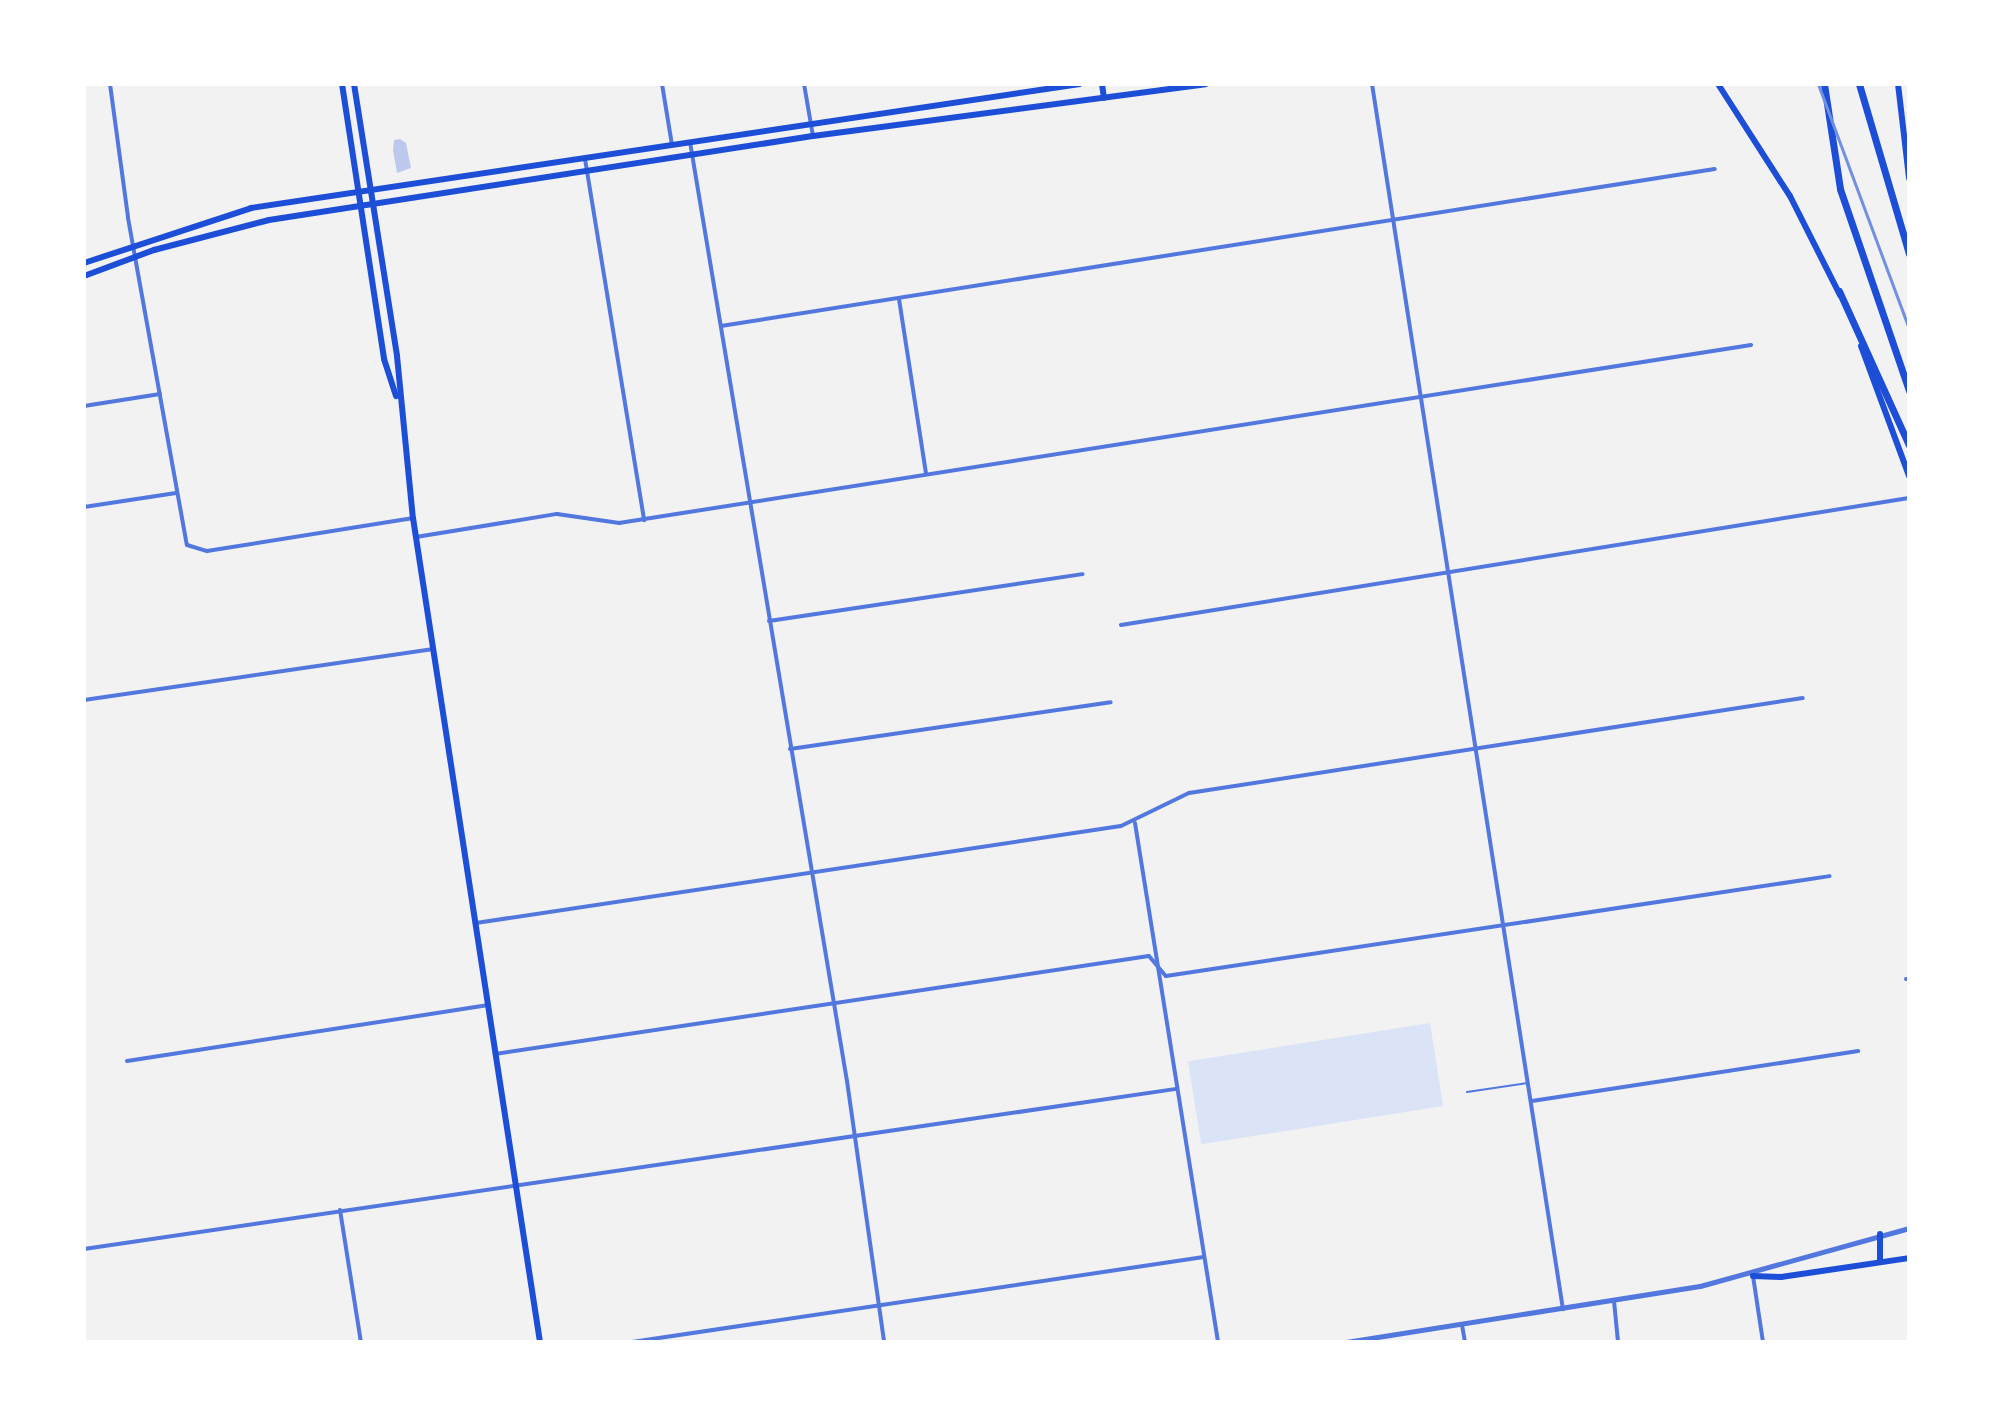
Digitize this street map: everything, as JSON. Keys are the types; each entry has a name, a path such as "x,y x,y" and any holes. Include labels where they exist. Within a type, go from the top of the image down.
{"highway":[{"path":"1824,84 1840,189 1909,391"},
{"path":"1859,84 1909,254"},
{"path":"1839,291 1909,445"}],"main road":[{"path":"342,84 381,337 398,403"},
{"path":"354,84 394,336 398,403 413,518 540,1342"},
{"path":"84,263 222,215 1080,84"},
{"path":"1102,84 1104,98"},
{"path":"84,276 136,256 223,231 361,206 813,136 1206,84"},
{"path":"1718,84 1790,196 1839,291 1909,476"},
{"path":"1898,84 1909,178"},
{"path":"956,101 958,117"},
{"path":"512,170 514,184"},
{"path":"222,215 223,231"},
{"path":"381,337 394,336"},
{"path":"1880,1234 1880,1262"},
{"path":"1753,1276 1781,1277 1909,1258"}],"street":[{"path":"110,84 133,245 184,538 192,548 207,551 413,518"},
{"path":"662,84 672,145"},
{"path":"804,84 813,136"},
{"path":"1372,84 1563,1309"},
{"path":"690,142 813,872 884,1342"},
{"path":"585,159 644,520"},
{"path":"721,326 1715,169"},
{"path":"899,299 926,474"},
{"path":"416,537 557,514 604,523 644,520 1751,345"},
{"path":"84,406 160,394"},
{"path":"84,507 176,493"},
{"path":"1121,625 1909,498"},
{"path":"769,621 1083,574"},
{"path":"84,700 433,649"},
{"path":"476,923 1135,823 1189,793 1803,698"},
{"path":"790,749 1111,702"},
{"path":"1135,823 1218,1342"},
{"path":"495,1054 1149,956 1166,976 1830,876"},
{"path":"127,1061 487,1005"},
{"path":"1532,1101 1858,1051"},
{"path":"84,1249 1176,1089"},
{"path":"340,1210 361,1342"},
{"path":"1346,1342 1614,1301 1753,1276 1880,1234 1909,1228"},
{"path":"632,1342 1204,1257"},
{"path":"1753,1276 1763,1342"},
{"path":"1614,1301 1618,1342"},
{"path":"1462,1325 1465,1342"}],"lane":[{"path":"1467,1092 1529,1083"}],"shaded area":[{"path":"1430,1023 1443,1106 1201,1144 1188,1061"}],"building":[{"path":"400,139 406,143 411,168 397,173 393,150 394,140"}],"railway":[{"path":"1818,84 1909,329"}]}
